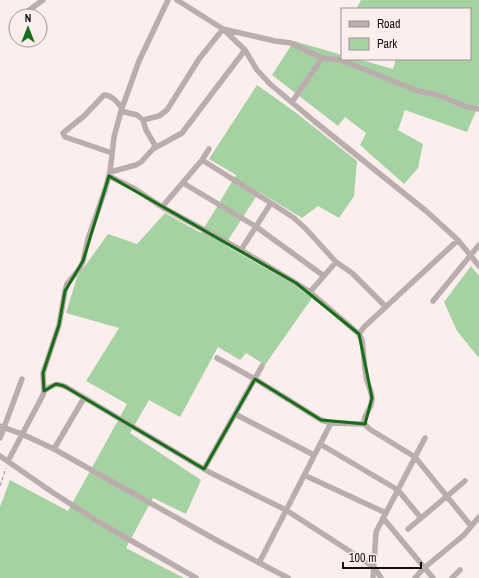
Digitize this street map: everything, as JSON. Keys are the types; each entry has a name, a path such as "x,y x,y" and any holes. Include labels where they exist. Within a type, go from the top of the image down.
{"street":[{"path":"32,8 43,0"},
{"path":"8,461 44,391 43,373 59,325 65,291 83,261 88,239 105,190 109,174 114,137 121,109 139,61 168,0"},
{"path":"177,0 223,29 245,50 257,70 264,78 426,211 458,240 479,266"},
{"path":"143,120 159,116 167,110 199,59 223,29"},
{"path":"223,29 275,41 291,43 322,58 341,60 418,91 438,95 467,107 479,109"},
{"path":"109,174 136,165 156,147 178,136 186,130 245,50"},
{"path":"292,102 322,58"},
{"path":"112,153 65,136 63,133 84,116 104,95 113,98 121,109 137,115 143,120 146,130 156,147"},
{"path":"162,207 202,160 209,149"},
{"path":"202,160 271,203 306,229 336,262 352,273 386,307"},
{"path":"109,174 162,207 241,250 310,292 359,334 362,340 367,380 372,398 370,407 365,417 365,424 371,430 415,457 471,526"},
{"path":"183,183 255,226 324,276"},
{"path":"241,250 271,203"},
{"path":"359,334 364,327 458,240"},
{"path":"433,301 479,245"},
{"path":"310,292 336,262"},
{"path":"217,358 255,379 321,420 331,423 365,424"},
{"path":"204,469 262,366"},
{"path":"0,438 2,427 22,379"},
{"path":"44,391 60,384 204,469 286,510 374,567 381,578"},
{"path":"54,449 84,398"},
{"path":"235,414 314,455"},
{"path":"260,563 331,423"},
{"path":"2,427 22,434 54,449 288,578"},
{"path":"373,578 376,532 425,438"},
{"path":"320,444 398,490 421,518"},
{"path":"0,456 97,521 196,578"},
{"path":"304,475 385,516 424,568 434,578"},
{"path":"408,529 465,481"},
{"path":"415,578 424,568 464,535 479,517"},
{"path":"452,578 460,570"}],"path":[{"path":"0,486 8,461"}],"highlighted area":[{"path":"109,176 296,283 359,334 372,398 365,424 321,420 255,379 204,469 64,386 56,384 44,391 43,373 59,325 65,291 83,261"}],"green space":[{"path":"361,0 479,0 479,104 467,132 405,110 398,130 423,144 418,168 404,184 360,145 366,133 345,117 338,126 272,75 294,41 341,55 341,60 362,60 393,69 396,60 471,60 471,8 357,8"},
{"path":"257,85 295,112 357,161 354,196 339,218 318,206 302,218 259,192 225,245 291,283 312,298 265,365 246,353 240,360 218,347 180,417 149,400 130,433 201,480 186,514 153,498 126,548 184,578 0,578 0,507 10,480 68,511 127,404 86,381 119,328 66,313 77,277 108,234 137,244 165,213 201,233 236,175 209,159"},
{"path":"471,266 479,276 479,358 457,331 444,302"}]}
